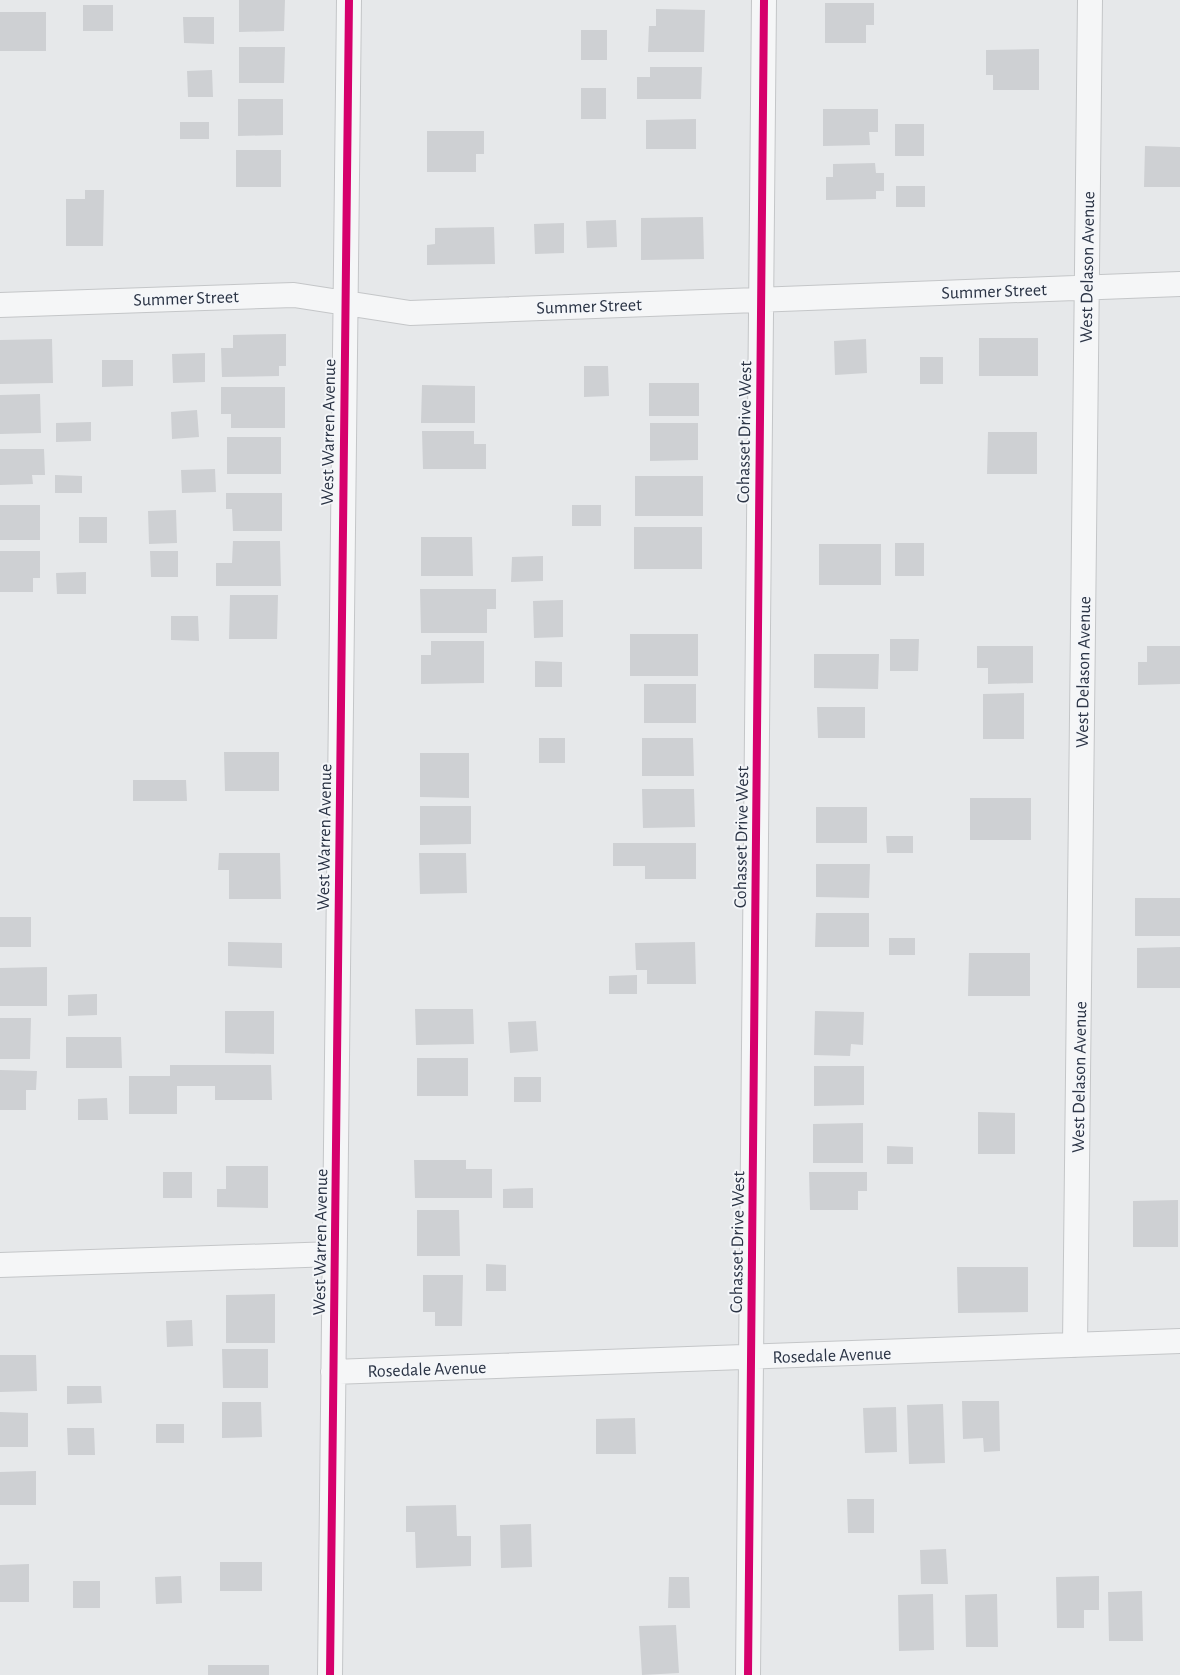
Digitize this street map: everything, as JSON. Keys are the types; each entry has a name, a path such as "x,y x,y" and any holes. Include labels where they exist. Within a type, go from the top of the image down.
{"street":[{"name":"West Warren Avenue","path":"330,1675 344,303 349,0"},
{"name":"Cohasset Drive West","path":"748,1675 764,0"},
{"name":"West Delason Avenue","path":"1075,1345 1090,0"},
{"name":"Summer Street","path":"0,305 294,296 410,313 1180,284"},
{"path":"0,1265 334,1254"},
{"name":"Rosedale Avenue","path":"333,1372 1180,1341"}],"building":[{"path":"239,0 285,0 284,31 239,32"},
{"path":"825,3 874,3 874,25 866,25 866,43 825,43"},
{"path":"83,5 113,5 113,31 83,31"},
{"path":"656,9 705,10 704,52 648,52 649,26 656,26"},
{"path":"0,12 46,12 46,51 0,51"},
{"path":"183,17 214,17 214,44 184,43"},
{"path":"581,30 607,30 607,60 581,60"},
{"path":"239,47 285,47 284,83 239,83"},
{"path":"1039,49 1039,90 993,90 993,75 986,75 986,50"},
{"path":"650,67 702,67 701,99 637,99 637,77 650,77"},
{"path":"212,70 213,97 188,97 187,71"},
{"path":"581,88 606,88 606,119 581,119"},
{"path":"238,99 283,99 283,135 238,136"},
{"path":"823,109 878,109 878,132 869,132 870,145 823,146"},
{"path":"696,119 696,149 646,149 646,120"},
{"path":"180,122 209,122 209,139 180,139"},
{"path":"895,124 924,124 924,156 895,156"},
{"path":"427,131 484,131 484,154 476,154 476,172 427,172"},
{"path":"1145,146 1180,147 1180,187 1144,187"},
{"path":"236,150 281,150 281,187 236,187"},
{"path":"875,163 876,173 884,173 884,191 876,191 876,199 826,200 826,177 833,177 833,164"},
{"path":"896,186 925,186 925,207 896,207"},
{"path":"85,190 104,190 103,246 66,246 66,199 85,199"},
{"path":"703,217 704,259 641,260 641,218"},
{"path":"616,220 617,247 587,248 586,221"},
{"path":"564,223 564,253 535,254 534,224"},
{"path":"494,227 495,264 427,265 427,245 435,244 435,228"},
{"path":"286,334 286,366 279,366 279,376 222,377 221,348 233,348 233,335"},
{"path":"979,338 1038,338 1038,376 979,376"},
{"path":"52,339 53,383 0,384 0,340"},
{"path":"866,339 867,373 835,375 834,341"},
{"path":"205,353 205,382 173,383 172,354"},
{"path":"920,357 943,357 943,384 920,384"},
{"path":"102,360 133,360 133,386 102,387"},
{"path":"584,366 608,366 609,396 584,397"},
{"path":"649,383 699,383 699,416 649,416"},
{"path":"422,385 475,386 475,423 421,423"},
{"path":"221,387 285,387 285,428 231,428 231,414 221,414"},
{"path":"40,394 41,433 0,434 0,395"},
{"path":"197,410 199,437 172,439 171,412"},
{"path":"91,422 91,441 56,442 56,423"},
{"path":"650,423 698,423 698,460 650,461"},
{"path":"422,431 474,431 474,444 486,444 486,469 423,469"},
{"path":"988,432 1037,432 1037,474 987,474"},
{"path":"227,437 281,437 281,474 227,474"},
{"path":"0,449 44,449 45,475 32,475 33,484 0,485"},
{"path":"215,469 216,492 182,493 181,470"},
{"path":"55,475 82,476 82,493 55,493"},
{"path":"635,476 703,476 703,516 635,516"},
{"path":"226,493 282,493 282,531 233,531 232,509 226,509"},
{"path":"0,505 40,505 40,540 0,540"},
{"path":"572,505 601,505 601,526 572,526"},
{"path":"176,510 177,543 149,544 148,511"},
{"path":"79,517 107,517 107,543 79,543"},
{"path":"634,527 702,527 702,569 634,569"},
{"path":"421,537 472,537 473,576 421,576"},
{"path":"233,541 280,541 281,586 216,586 216,563 232,563"},
{"path":"895,543 924,543 924,576 895,576"},
{"path":"819,544 881,544 881,585 819,585"},
{"path":"0,551 40,551 40,578 33,578 33,592 0,592"},
{"path":"150,551 178,551 178,577 151,577"},
{"path":"543,556 543,581 511,582 512,557"},
{"path":"86,572 86,594 57,594 56,573"},
{"path":"420,589 496,589 496,609 487,609 487,633 421,633"},
{"path":"230,595 278,595 277,639 229,639"},
{"path":"563,600 563,637 534,638 533,601"},
{"path":"171,616 198,616 199,641 171,640"},
{"path":"630,634 698,634 698,676 630,676"},
{"path":"890,639 919,639 918,671 890,671"},
{"path":"431,641 484,641 484,683 421,684 421,655 431,655"},
{"path":"977,646 1033,646 1033,683 988,684 988,668 977,668"},
{"path":"1147,646 1180,646 1180,684 1138,685 1138,662 1147,662"},
{"path":"814,654 879,654 878,689 814,688"},
{"path":"535,661 562,662 562,687 535,687"},
{"path":"644,684 696,684 696,723 644,723"},
{"path":"1024,693 1024,739 983,739 983,694"},
{"path":"817,707 865,707 865,738 818,738"},
{"path":"539,738 565,738 565,763 539,763"},
{"path":"642,738 693,738 694,776 642,776"},
{"path":"224,752 279,752 279,791 225,791"},
{"path":"420,753 469,753 469,798 420,797"},
{"path":"133,780 186,780 187,801 133,801"},
{"path":"642,789 694,789 695,827 643,828"},
{"path":"970,798 1031,798 1031,840 970,840"},
{"path":"420,806 471,806 471,844 420,845"},
{"path":"816,807 867,807 867,843 816,843"},
{"path":"886,836 913,836 913,853 887,853"},
{"path":"613,843 696,843 696,879 645,879 645,866 613,866"},
{"path":"219,853 280,853 281,899 229,899 229,870 218,870"},
{"path":"419,853 466,853 467,893 420,894"},
{"path":"816,864 870,864 869,898 816,897"},
{"path":"1135,898 1180,898 1180,936 1135,936"},
{"path":"816,913 869,913 869,947 815,947"},
{"path":"0,917 31,917 31,947 0,947"},
{"path":"889,938 915,938 915,955 889,955"},
{"path":"228,942 282,943 282,968 228,966"},
{"path":"695,942 696,984 647,984 647,970 636,970 635,943"},
{"path":"1180,947 1180,988 1137,988 1137,948"},
{"path":"969,953 1030,953 1030,996 968,996"},
{"path":"47,967 47,1006 0,1006 0,968"},
{"path":"637,975 637,994 609,994 609,976"},
{"path":"97,994 97,1015 68,1016 68,995"},
{"path":"415,1009 473,1009 474,1044 416,1045"},
{"path":"225,1011 274,1011 274,1054 225,1053"},
{"path":"815,1011 864,1012 863,1045 851,1044 850,1056 814,1055"},
{"path":"0,1018 31,1018 30,1059 0,1059"},
{"path":"536,1021 538,1051 510,1053 508,1022"},
{"path":"66,1037 121,1037 122,1068 66,1068"},
{"path":"417,1058 468,1058 468,1096 417,1096"},
{"path":"170,1065 271,1065 272,1100 215,1100 215,1086 177,1086 177,1114 129,1114 129,1076 170,1076"},
{"path":"814,1066 864,1066 864,1105 814,1106"},
{"path":"0,1070 37,1071 36,1090 26,1090 26,1110 0,1110"},
{"path":"514,1077 541,1077 541,1102 514,1102"},
{"path":"107,1098 108,1120 78,1120 78,1099"},
{"path":"978,1112 1015,1113 1015,1154 978,1154"},
{"path":"863,1123 863,1163 813,1163 813,1124"},
{"path":"887,1146 913,1147 913,1164 887,1164"},
{"path":"414,1160 466,1160 466,1169 492,1169 492,1198 415,1198"},
{"path":"226,1166 268,1166 268,1208 217,1207 217,1189 226,1189"},
{"path":"163,1172 192,1172 192,1198 163,1198"},
{"path":"809,1172 867,1172 867,1191 858,1191 858,1210 810,1210"},
{"path":"533,1188 533,1208 503,1208 503,1189"},
{"path":"1178,1200 1178,1247 1133,1247 1133,1201"},
{"path":"417,1210 459,1210 460,1256 417,1256"},
{"path":"486,1264 506,1265 506,1291 486,1291"},
{"path":"957,1267 1028,1267 1028,1312 958,1313"},
{"path":"423,1275 463,1275 462,1326 435,1326 435,1312 423,1312"},
{"path":"275,1294 275,1343 226,1343 226,1295"},
{"path":"192,1320 193,1346 167,1347 166,1321"},
{"path":"222,1349 268,1349 268,1388 223,1388"},
{"path":"0,1355 36,1355 37,1391 0,1392"},
{"path":"67,1386 101,1386 102,1403 67,1404"},
{"path":"962,1401 999,1401 1000,1451 984,1452 983,1438 963,1439"},
{"path":"222,1402 261,1402 262,1437 222,1438"},
{"path":"943,1404 945,1463 909,1464 907,1405"},
{"path":"896,1407 897,1452 865,1453 863,1408"},
{"path":"0,1412 28,1413 28,1447 0,1447"},
{"path":"635,1418 636,1454 596,1454 596,1419"},
{"path":"156,1424 184,1424 184,1443 156,1443"},
{"path":"67,1428 94,1428 95,1455 68,1455"},
{"path":"36,1471 36,1505 0,1505 0,1472"},
{"path":"847,1499 874,1499 874,1533 848,1533"},
{"path":"456,1505 457,1536 471,1536 471,1566 416,1568 415,1532 406,1532 406,1506"},
{"path":"531,1524 532,1567 501,1568 500,1525"},
{"path":"946,1549 948,1584 921,1584 920,1550"},
{"path":"220,1562 262,1562 262,1591 220,1591"},
{"path":"29,1564 29,1602 0,1602 0,1565"},
{"path":"181,1576 182,1603 156,1604 155,1577"},
{"path":"1099,1576 1099,1610 1084,1610 1084,1628 1057,1628 1056,1577"},
{"path":"669,1577 689,1577 690,1608 668,1608"},
{"path":"73,1581 100,1581 100,1608 73,1608"},
{"path":"1142,1591 1143,1641 1109,1641 1108,1592"},
{"path":"933,1594 934,1650 899,1651 898,1595"},
{"path":"997,1594 998,1647 966,1647 965,1595"},
{"path":"676,1625 679,1673 642,1675 639,1626"},
{"path":"208,1665 269,1665 269,1675 208,1675"}],"cycle path":[{"path":"330,1675 349,0"},
{"path":"748,1675 764,0"}]}
